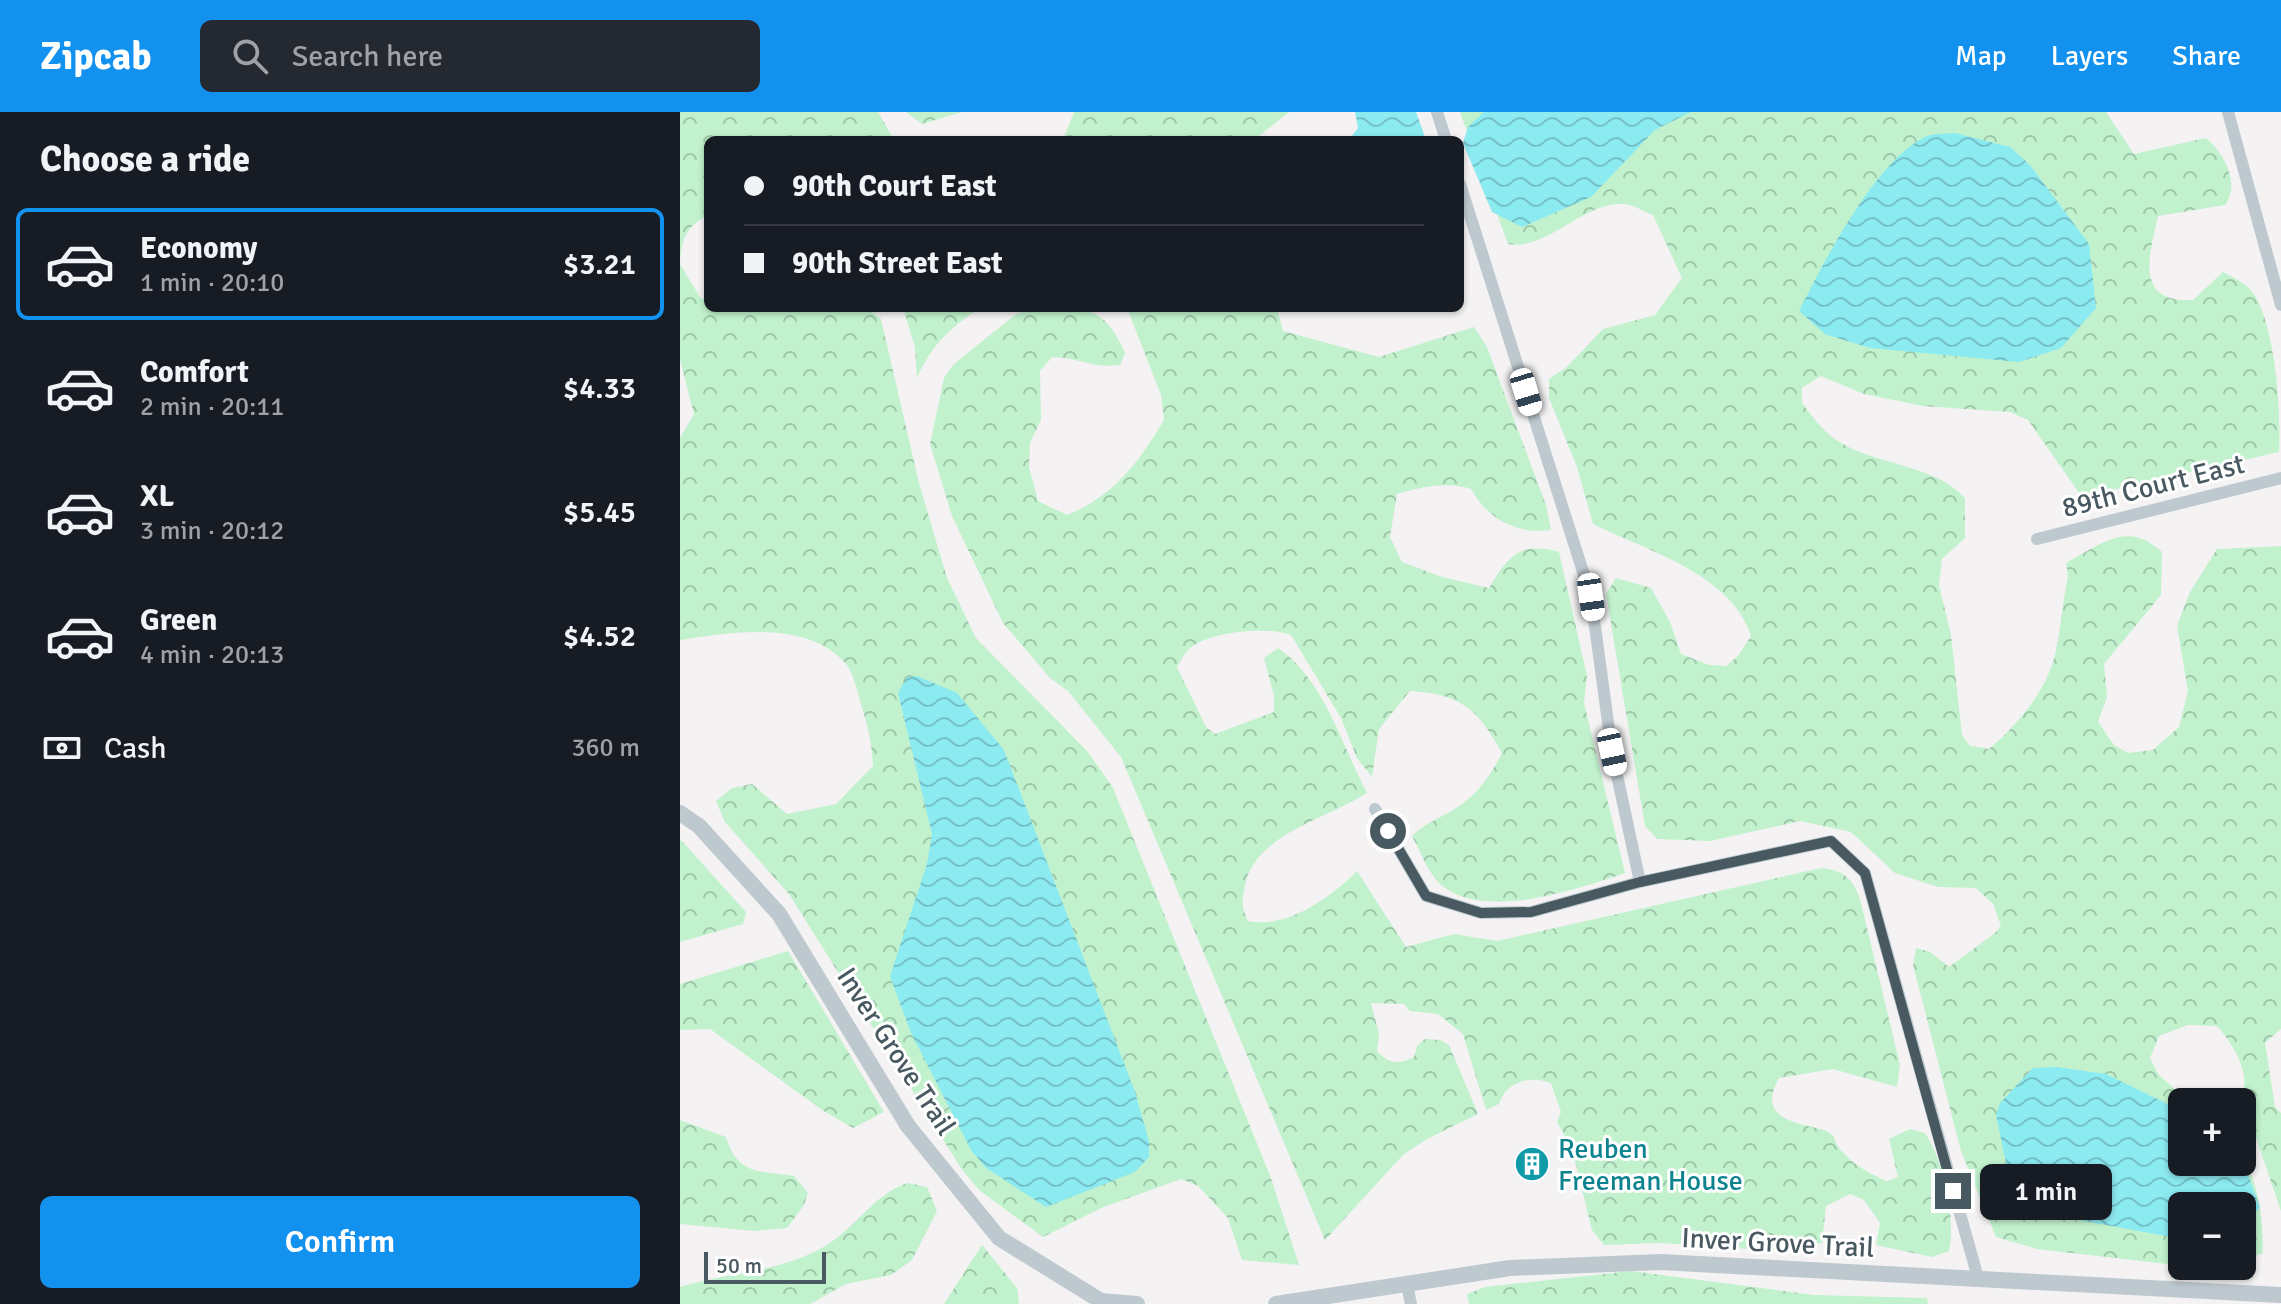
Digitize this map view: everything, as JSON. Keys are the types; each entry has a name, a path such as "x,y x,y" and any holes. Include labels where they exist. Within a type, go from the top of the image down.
{"street":[{"path":"1437,112 1445,136"},
{"path":"2228,112 2281,305"},
{"path":"1464,197 1591,597 1612,752 1640,882"},
{"name":"89th Court East","path":"2037,539 2281,478"},
{"path":"1375,809 1426,896 1481,913 1531,912 1640,882 1831,841 1865,873 1978,1278"},
{"name":"Inver Grove Trail","path":"680,813 699,826 779,914 908,1126 999,1238 1101,1301 1137,1304"},
{"name":"Inver Grove Trail","path":"1276,1304 1510,1268 1660,1262 2281,1295"},
{"path":"1407,1285 1411,1304"}],"green space":[{"path":"680,112 878,112 892,136 704,136 704,218 686,235 680,264"},
{"path":"906,112 962,112 922,124"},
{"path":"1074,112 1289,112 1259,136 1065,136"},
{"path":"1460,112 2106,112 2134,154 2206,138 2219,152 2231,179 2230,197 2225,205 2158,216 2151,246 2150,274 2161,294 2174,299 2193,300 2223,272 2254,294 2273,353 2279,452 2082,497 2028,420 2010,412 1923,406 1864,394 1821,376 1802,388 1802,403 1835,440 1872,457 1938,478 1965,498 1965,538 1942,559 1939,585 1951,635 1962,735 1970,746 1989,749 2031,705 2047,678 2058,641 2068,575 2066,563 2114,538 2126,536 2149,543 2162,552 2161,595 2104,664 2107,697 2098,722 2114,745 2128,753 2153,750 2179,727 2188,691 2177,626 2190,592 2217,549 2281,546 2281,1029 2265,1043 2275,1107 2281,1113 2281,1211 2256,1138 2256,1088 2244,1088 2239,1059 2217,1026 2188,1025 2159,1036 2150,1058 2158,1074 2174,1088 2168,1088 2168,1176 2252,1176 2259,1202 2263,1253 2256,1256 2256,1192 2168,1192 2168,1264 2037,1249 1996,1237 1961,1151 1913,965 1916,948 1930,952 1949,967 1995,933 2001,926 1993,904 1976,888 1938,887 1895,873 1851,832 1800,821 1710,841 1657,839 1645,826 1606,594 1616,578 1651,588 1670,622 1681,654 1709,665 1726,666 1738,656 1751,636 1741,614 1726,596 1706,580 1684,566 1593,524 1577,467 1549,398 1549,379 1567,367 1603,329 1655,315 1682,278 1653,215 1630,205 1615,204 1600,208 1538,240 1508,244"},
{"path":"680,264 704,300 704,312 871,312 881,319 919,483 947,578 976,638 1088,752 1113,788 1271,1178 1299,1265 1242,1260 1228,1218 1198,1186 1181,1179 1101,1208 1043,1237 979,1190 961,1168 789,894 725,822 716,801 732,788 752,784 787,814 836,804 873,766 868,728 853,678 846,664 830,650 811,640 768,632 680,640 680,438 694,414 680,360"},
{"path":"904,312 975,312 943,338 917,378 915,347"},
{"path":"1090,312 1109,325 1125,353 1120,365 1111,366 1052,357 1040,371 1041,420 1030,443 1029,467 1038,501 1067,515 1112,488 1145,450 1164,420 1161,395 1129,312 1278,312 1283,331 1379,357 1474,327 1487,347 1546,505 1551,530 1515,527 1494,516 1471,489 1443,485 1397,494 1390,537 1402,562 1442,577 1489,588 1508,561 1524,550 1533,548 1559,552 1587,676 1584,703 1625,873 1557,894 1505,901 1480,901 1458,895 1440,884 1412,836 1468,799 1490,774 1502,753 1485,725 1455,700 1410,691 1379,729 1372,777 1357,758 1341,718 1291,635 1268,631 1237,632 1196,644 1177,667 1206,727 1215,734 1274,712 1274,696 1264,658 1278,648 1294,661 1320,695 1367,793 1277,840 1263,853 1251,867 1245,885 1243,903 1248,921 1263,922 1293,916 1321,901 1357,871 1406,947 1454,934 1497,941 1821,868 1841,873 1854,885 1860,899 1900,1065 1897,1087 1833,1069 1779,1078 1773,1094 1773,1106 1779,1115 1789,1120 1831,1134 1853,1162 1887,1181 1898,1177 1889,1139 1910,1129 1925,1133 1938,1159 1947,1190 1951,1222 1949,1251 1932,1257 1876,1245 1880,1223 1864,1200 1850,1194 1826,1206 1822,1243 1781,1251 1659,1243 1604,1245 1592,1230 1572,1149 1557,1122 1561,1112 1551,1083 1535,1080 1520,1082 1507,1090 1499,1104 1486,1110 1463,1034 1438,1014 1410,1011 1404,1004 1371,1003 1379,1034 1377,1051 1390,1061 1399,1062 1414,1057 1417,1046 1425,1039 1440,1040 1449,1045 1478,1114 1427,1139 1403,1155 1325,1240 1121,757 1068,691 1050,678 1003,623 952,516 930,444 944,378 954,364 1016,314"},
{"path":"680,839 746,912 743,924 680,942"},
{"path":"788,951 884,1112 853,1128 822,1110 710,1029 680,1030 680,984"},
{"path":"680,1120 726,1137 737,1159 751,1169 794,1176 808,1193 804,1205 787,1228 754,1231 680,1224"},
{"path":"908,1183 927,1187 937,1211 912,1260 891,1275 846,1284 810,1304 680,1304 680,1287 776,1266 813,1253 840,1235 886,1194"},
{"path":"982,1245 1017,1288 1019,1304 944,1304"},
{"path":"1631,1271 1814,1295 1927,1298 1928,1304 1469,1304 1467,1294 1485,1287"}],"water":[{"path":"1355,112 1416,112 1425,136 1352,136 1358,128"},
{"path":"1484,112 1691,112 1655,130 1591,197 1522,227 1492,212 1464,145 1468,127"},
{"path":"1955,133 2010,147 2030,165 2089,244 2096,308 2061,348 2019,362 1870,348 1825,334 1799,311 1853,215 1888,167 1906,149 1925,137"},
{"path":"917,676 957,693 1004,750 1135,1092 1149,1141 1149,1157 1135,1172 1046,1207 986,1168 971,1150 911,1033 890,976 927,864 932,834 898,693 907,677"},
{"path":"2057,1067 2106,1074 2168,1104 2168,1176 2248,1176 2254,1192 2168,1192 2168,1236 2068,1218 2042,1204 2007,1168 1996,1115 2000,1103 2033,1068"}],"place":[{"name":"Reuben Freeman House","path":"1532,1164"}],"route":[{"path":"1388,831 1426,896 1481,913 1531,912 1640,882 1831,841 1865,873 1953,1191"}]}
